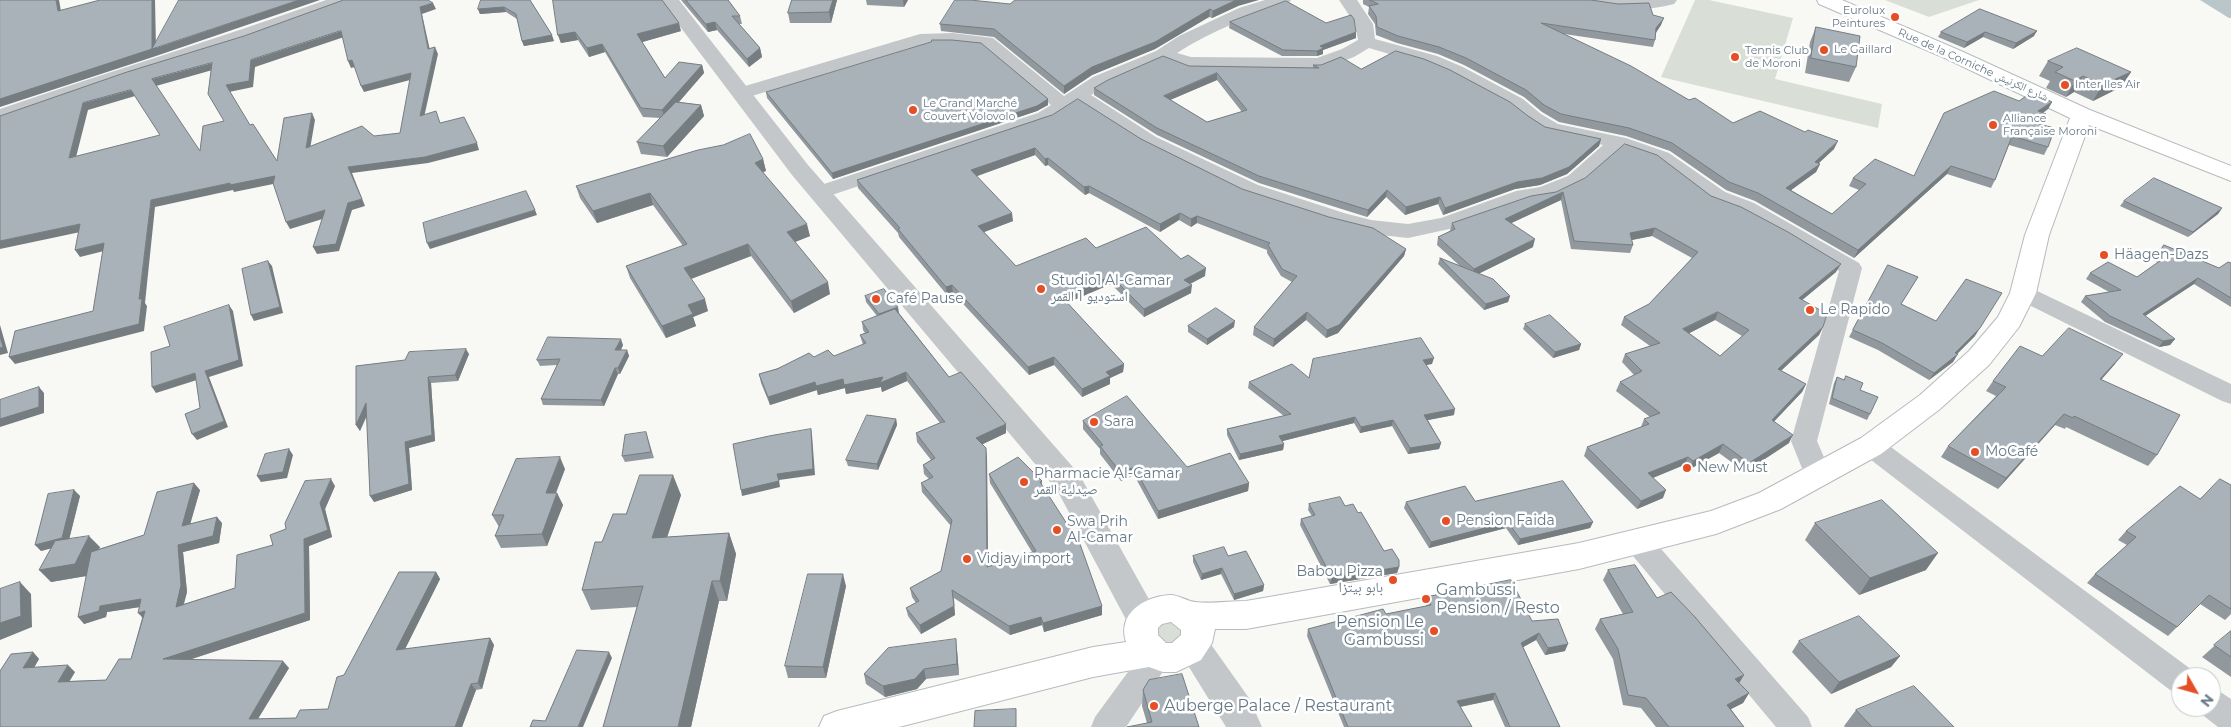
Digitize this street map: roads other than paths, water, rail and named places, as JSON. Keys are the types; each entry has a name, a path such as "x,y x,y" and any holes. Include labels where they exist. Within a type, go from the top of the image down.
{"main road":[{"name":"Rue de la Corniche شارع الكرنيش","path":"1826,0 1954,55 2082,115 2231,174"},
{"path":"837,727 1093,662 1168,635 1246,615 1579,556 1716,522 1770,501 1871,446 1930,402 1979,358 2010,321 2023,293 2038,235 2082,115"}],"street":[{"path":"0,116 123,73 241,37 342,0"},
{"path":"669,0 800,170 1068,482 1118,571 1168,635 1240,718"},
{"path":"820,193 1045,117 1100,81 1162,55 1185,40 1245,12 1282,0"},
{"path":"1348,0 1364,24 1367,42"},
{"path":"1588,0 1599,3 1638,4 1661,3 1668,0"},
{"path":"742,93 926,38 953,38 986,42 1070,100 1250,190 1371,228 1408,231 1446,223 1524,196 1553,190 1575,180 1619,142"},
{"path":"1162,55 1190,63 1319,64 1348,53 1367,42 1430,60 1456,71 1516,103 1534,118 1551,128 1619,142 1662,156 1717,197 1746,208 1786,228 1851,268 1832,345 1804,441 1818,476"},
{"path":"2023,293 2231,396"},
{"path":"1871,446 2171,672"},
{"path":"1638,542 1796,727"},
{"path":"1107,727 1168,635"}],"place":[{"name":"Eurolux Peintures","path":"1895,17"},
{"name":"Le Gaillard","path":"1824,50"},
{"name":"Tennis Club de Moroni","path":"1735,57"},
{"name":"Inter Iles Air","path":"2065,85"},
{"name":"Le Grand Marché Couvert Volovolo","path":"913,110"},
{"name":"Alliance Française Moroni","path":"1993,125"},
{"name":"Häagen-Dazs","path":"2104,255"},
{"name":"Studio1 Al-Camar استوديو 1 القمر","path":"1041,289"},
{"name":"Café Pause","path":"876,299"},
{"name":"Le Rapido","path":"1810,310"},
{"name":"Sara","path":"1094,422"},
{"name":"MoCafé","path":"1975,452"},
{"name":"New Must","path":"1687,468"},
{"name":"Pharmacie Al-Camar صيدلية القمر","path":"1024,482"},
{"name":"Pension Faida","path":"1446,521"},
{"name":"Swa Prih Al-Camar","path":"1057,530"},
{"name":"Vidjay import","path":"967,559"},
{"name":"Babou Pizza بابو بيتزا","path":"1393,580"},
{"name":"Gambussi Pension / Resto","path":"1426,599"},
{"name":"Pension Le Gambussi","path":"1434,631"},
{"name":"Auberge Palace / Restaurant","path":"1154,706"}]}
